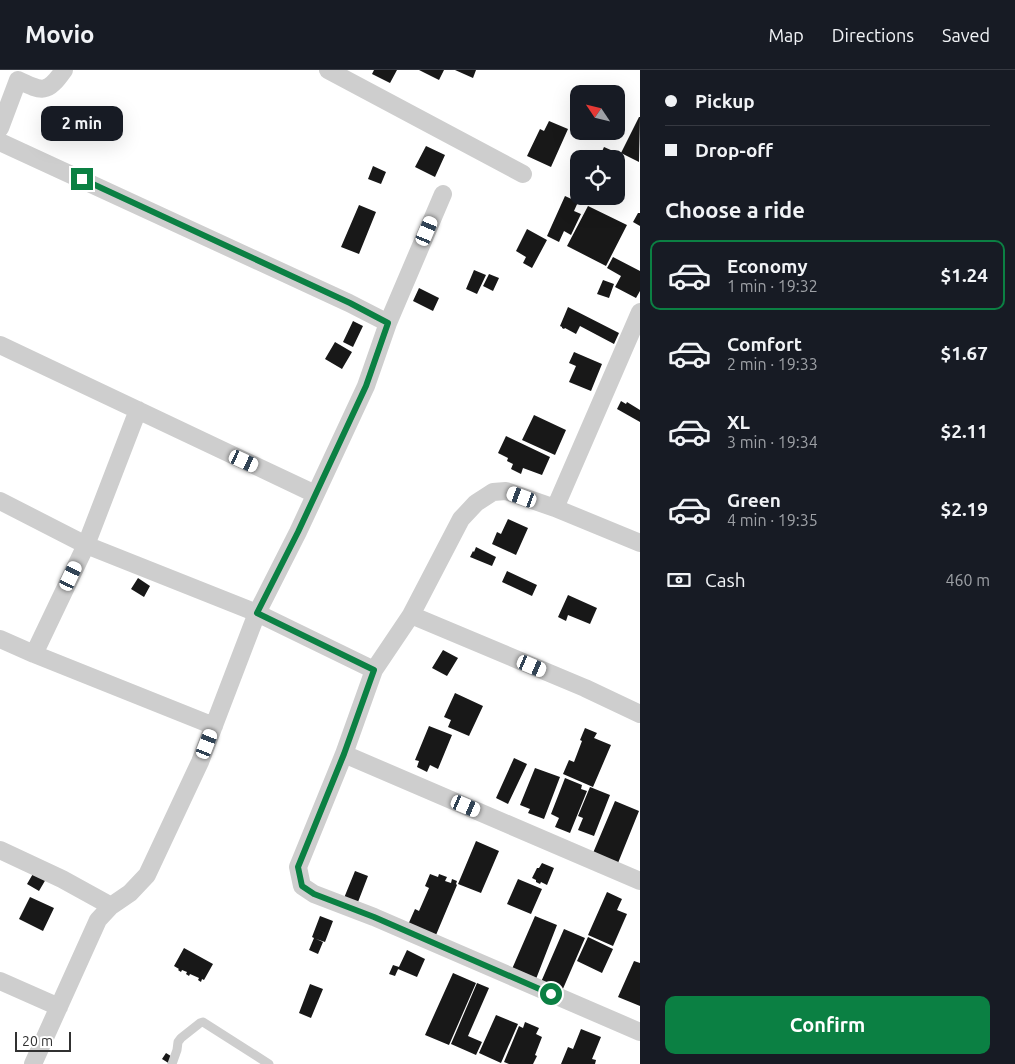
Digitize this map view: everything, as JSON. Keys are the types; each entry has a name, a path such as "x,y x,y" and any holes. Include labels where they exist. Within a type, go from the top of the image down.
{"street":[{"path":"0,128 20,75 36,88 47,88 55,82 64,70"},
{"path":"328,70 523,174"},
{"path":"0,142 350,303 388,323"},
{"path":"32,1064 98,920 111,906 130,893 147,875 200,762 257,613 298,532 366,386 388,323 443,194"},
{"path":"554,508 640,312"},
{"path":"0,345 315,494"},
{"path":"34,654 86,545 138,410"},
{"path":"640,543 554,508 506,491 493,492 476,503 461,519 411,615 374,670 344,754 298,867 302,886 314,894 374,917 640,1032"},
{"path":"0,501 86,545 257,613 374,670"},
{"path":"411,615 585,688 640,714"},
{"path":"0,640 214,726"},
{"path":"344,754 640,881"},
{"path":"0,850 62,879 111,906"},
{"path":"0,981 59,1007"}],"lane":[{"path":"172,1064 178,1042 203,1022 269,1064"}],"building":[{"path":"374,70 397,70 390,83 372,74"},
{"path":"419,70 444,70 439,80"},
{"path":"455,70 476,70 473,78"},
{"path":"640,117 639,162 625,155 625,150 622,150"},
{"path":"549,121 568,129 551,167 527,156 540,129 544,131"},
{"path":"426,146 445,155 435,177 415,167"},
{"path":"373,166 386,172 381,184 368,179"},
{"path":"565,196 570,198 570,205 577,205 574,211 581,214 571,235 564,231 559,242 547,236"},
{"path":"359,205 376,212 359,254 341,247"},
{"path":"588,206 627,225 606,266 567,246"},
{"path":"638,213 640,213 640,226 633,222"},
{"path":"527,229 547,240 532,268 523,263 526,257 516,251"},
{"path":"613,257 640,271 640,291 636,298 615,287 621,276 607,268"},
{"path":"474,270 486,275 477,294 466,289"},
{"path":"489,274 499,278 493,291 483,286"},
{"path":"603,280 614,284 609,298 597,294"},
{"path":"419,288 439,298 433,311 413,301"},
{"path":"568,307 619,333 614,344 580,326 576,334 562,328 560,326"},
{"path":"353,321 363,326 353,347 343,342"},
{"path":"335,342 352,352 342,369 325,359"},
{"path":"574,352 602,364 591,391 569,382 576,366 569,363"},
{"path":"621,401 626,404 627,402 640,410 640,422 617,409"},
{"path":"534,415 566,430 555,455 522,440"},
{"path":"506,436 550,457 542,475 523,468 521,474 511,469 513,464 507,461 508,458 498,453"},
{"path":"508,519 528,528 516,555 492,544 497,532 501,534"},
{"path":"476,547 496,557 492,566 470,557"},
{"path":"507,571 537,585 532,596 502,582"},
{"path":"138,578 150,586 144,597 131,589"},
{"path":"568,595 597,608 590,624 568,615 566,621 558,617"},
{"path":"443,650 458,658 447,676 432,668"},
{"path":"455,693 483,706 469,736 448,727 451,720 444,717"},
{"path":"429,726 452,735 438,769 430,765 427,772 417,767 419,761 415,760"},
{"path":"585,728 597,733 594,738 611,745 593,787 563,774 569,760 574,762"},
{"path":"514,758 527,764 508,804 496,798"},
{"path":"535,768 560,777 544,819 528,813 530,809 520,805"},
{"path":"565,778 582,785 581,789 587,791 570,833 555,827 559,818 551,814"},
{"path":"590,787 610,795 594,836 578,830 583,818 578,816"},
{"path":"615,801 639,811 618,863 593,853"},
{"path":"476,841 499,851 481,893 458,884"},
{"path":"542,863 554,868 547,885 541,882 540,884 532,878"},
{"path":"355,871 368,876 358,902 344,898"},
{"path":"34,872 46,879 39,891 27,884"},
{"path":"430,874 438,877 439,874 447,877 445,881 451,883 452,879 457,881 436,935 407,927 415,909 419,911 429,888 425,886"},
{"path":"518,879 542,889 531,914 507,904"},
{"path":"607,892 622,899 617,910 627,914 613,946 588,935"},
{"path":"30,897 54,908 43,931 19,919"},
{"path":"320,916 333,921 325,942 316,939 323,942 318,954 309,950"},
{"path":"535,916 557,925 536,979 512,969"},
{"path":"564,929 585,938 562,991 541,982"},
{"path":"588,937 613,949 602,973 577,961"},
{"path":"184,948 213,964 201,982 198,980 199,978 190,974 189,976 186,974 187,972 182,970 181,972 174,966"},
{"path":"407,950 425,959 417,977 398,969"},
{"path":"634,961 640,963 640,1006 618,997"},
{"path":"393,965 399,967 395,976 389,974"},
{"path":"453,973 476,983 449,1045 425,1035"},
{"path":"477,983 489,988 468,1036 482,1042 476,1055 451,1044"},
{"path":"310,984 323,989 311,1018 299,1013"},
{"path":"496,1015 518,1024 501,1063 479,1053"},
{"path":"525,1022 539,1028 536,1034 542,1037 533,1064 509,1064 504,1062 519,1026 523,1028"},
{"path":"581,1029 601,1037 592,1059 596,1060 595,1064 561,1064 568,1047 573,1049"},
{"path":"166,1053 174,1058 170,1064 162,1059"}],"route":[{"path":"82,179 350,303 388,323 366,386 298,532 257,613 374,670 344,754 298,867 302,886 314,894 374,917 551,994"}]}
